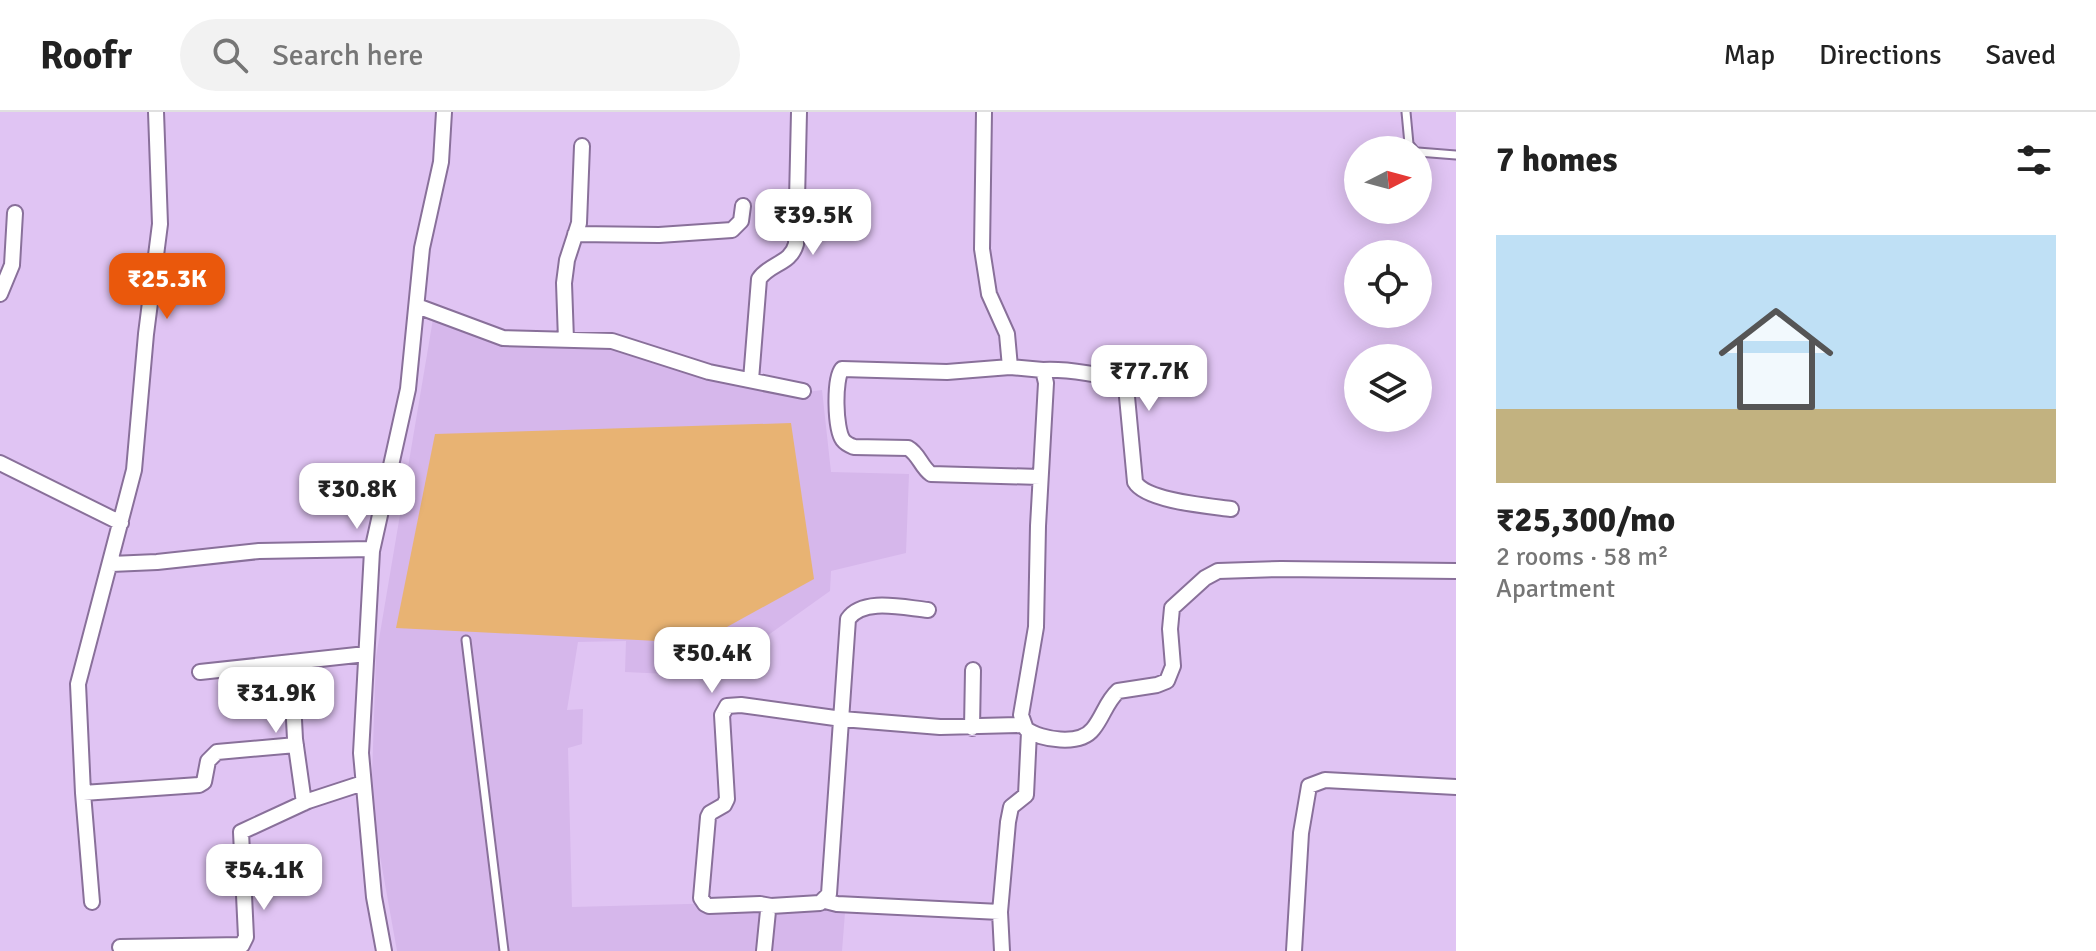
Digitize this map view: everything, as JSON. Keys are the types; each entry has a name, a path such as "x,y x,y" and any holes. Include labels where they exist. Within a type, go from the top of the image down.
{"street":[{"path":"92,902 78,684 134,470 160,224 156,112"},
{"path":"384,951 374,897 361,753 372,549 408,389 422,248 441,162 444,112"},
{"path":"751,380 759,279 764,271 789,259 794,254 796,244 799,112"},
{"path":"984,112 982,249 989,294 1007,334 1010,367"},
{"path":"566,340 564,283 567,260 579,223 582,146"},
{"path":"575,234 659,235 732,230 741,221 743,206"},
{"path":"0,294 12,265 15,213"},
{"path":"417,306 503,338 612,341 709,372 803,391"},
{"path":"1040,477 931,474 913,450 908,448 854,447 846,443 839,431 836,380 842,369 947,372 1010,367 1103,376 1126,386 1135,482 1139,489 1153,495 1231,509"},
{"path":"1002,951 1000,912 1011,807 1021,801 1028,784 1026,678 1036,627 1046,383 1043,370"},
{"path":"0,463 121,523"},
{"path":"111,564 259,551 372,549"},
{"path":"1000,912 825,901 771,906 705,904 701,898 708,817 727,799 723,710 731,705 741,705 842,719 972,728 1026,728 1064,739 1085,736 1093,730 1111,697 1118,691 1167,681 1173,666 1172,608 1205,578 1218,571 1456,571"},
{"path":"825,901 831,884 846,629 852,612 870,606 928,610"},
{"path":"200,672 366,654"},
{"path":"291,662 296,745 304,803"},
{"path":"972,728 973,670"},
{"path":"83,793 199,785 204,782 208,761 217,752 296,745"},
{"path":"1294,951 1301,833 1309,786 1325,780 1456,787"},
{"path":"120,947 242,945 246,937 241,832 304,803 363,783"},
{"path":"764,951 771,906"}],"lane":[{"path":"1406,112 1408,136"},
{"path":"1432,153 1456,155"},
{"path":"466,640 504,951"}],"shaded area":[{"path":"433,319 509,343 608,340 785,395 822,390 831,472 909,474 906,553 831,571 830,591 711,676 625,672 626,641 578,642 567,710 583,709 582,744 568,748 572,907 846,900 842,951 397,951 371,806 376,657"},
{"path":"791,423 814,579 698,643 396,628 435,434"}]}
